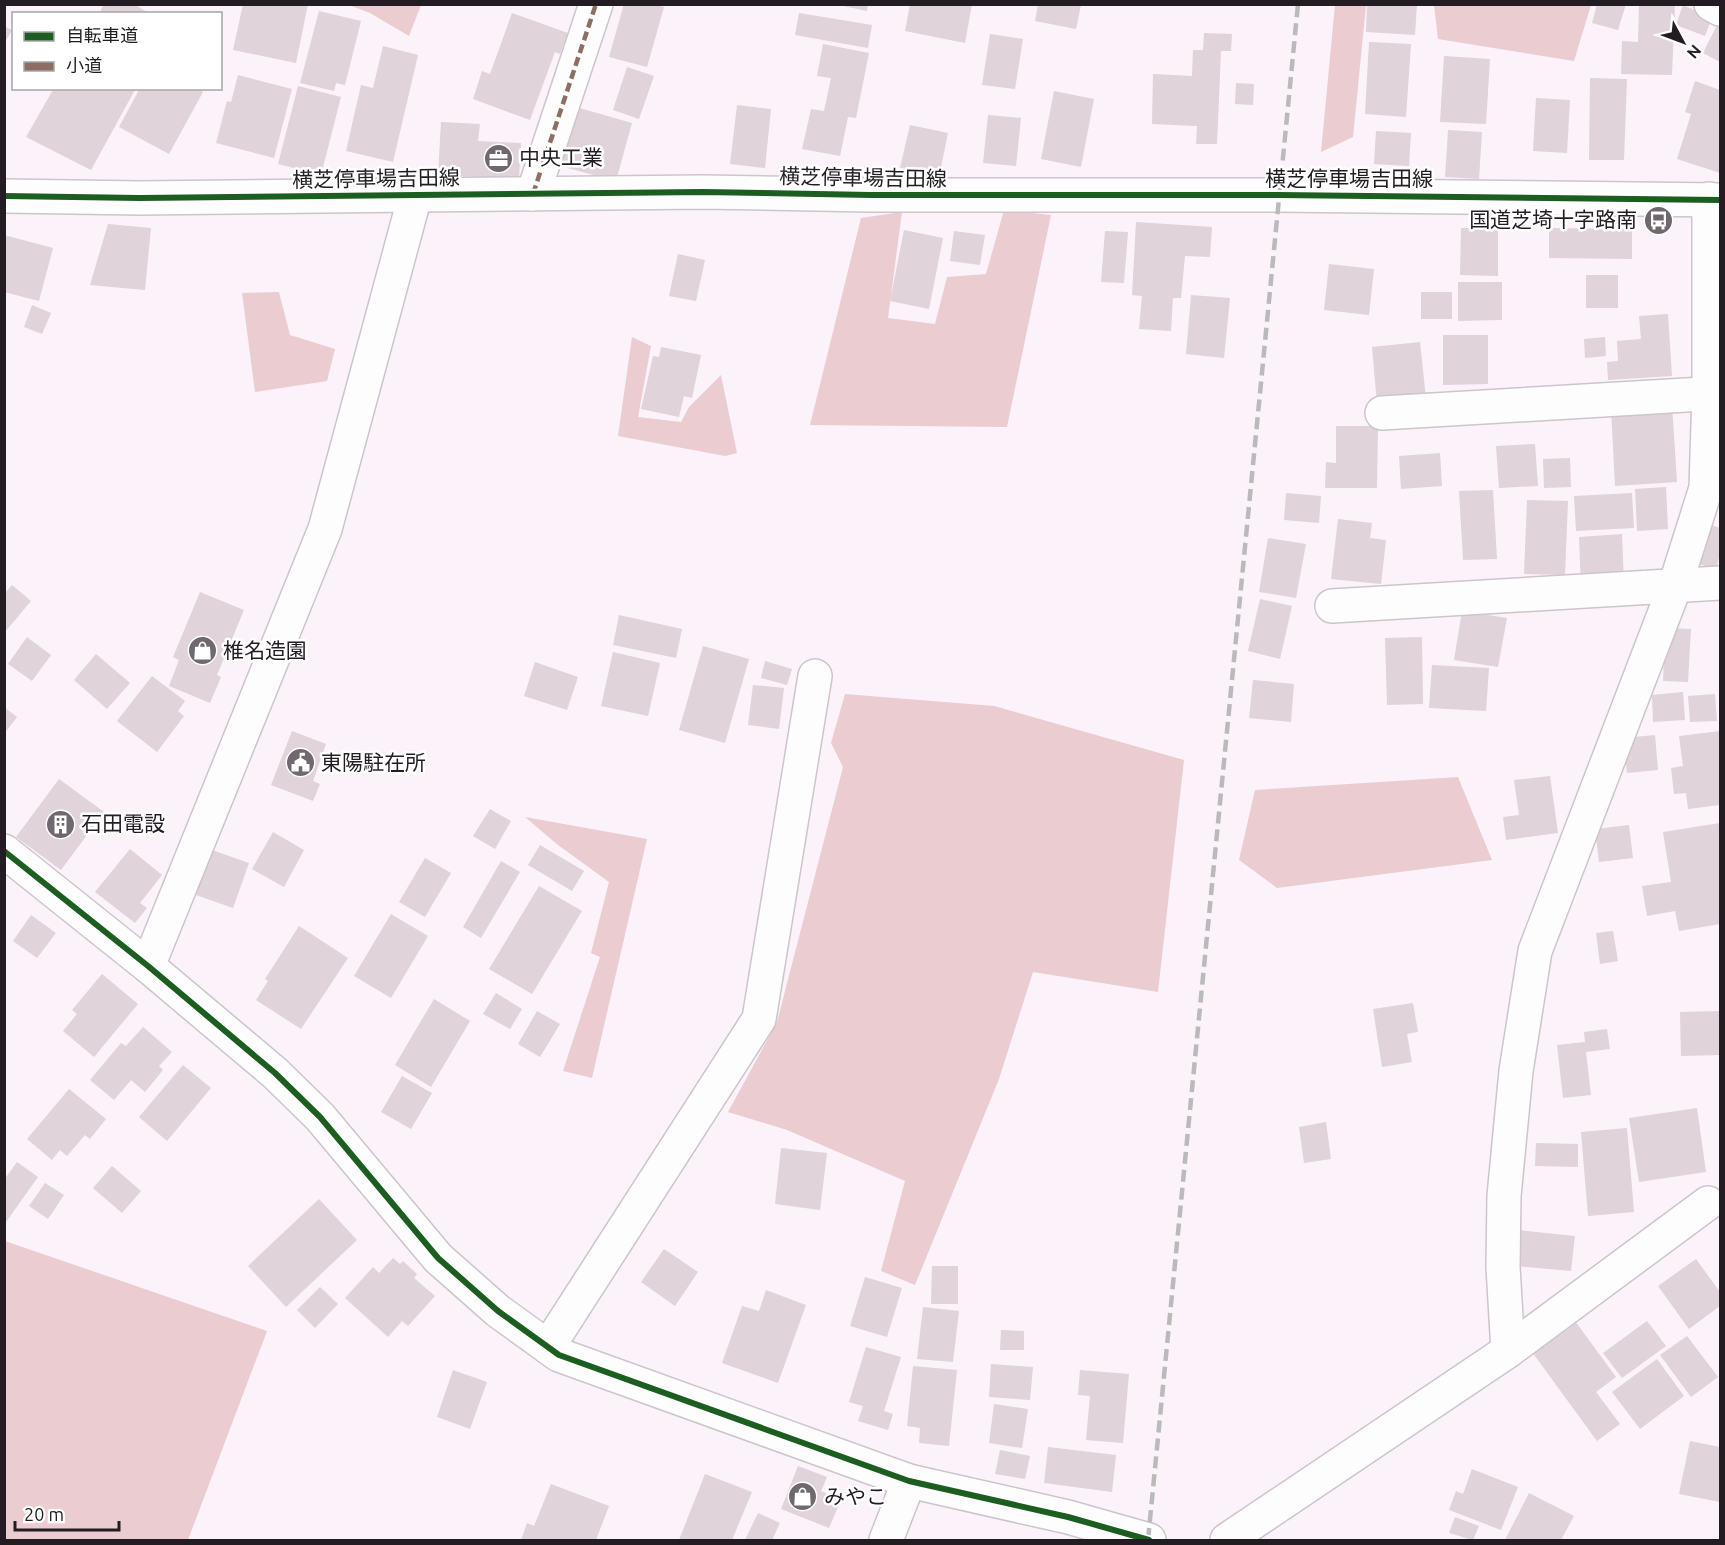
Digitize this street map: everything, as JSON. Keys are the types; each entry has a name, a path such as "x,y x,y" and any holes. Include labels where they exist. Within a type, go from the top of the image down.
{"street":[{"path":"532,194 596,4"},
{"path":"1711,4 1720,9"},
{"name":"横芝停車場吉田線","path":"4,196 140,198 703,192 871,195 1278,195 1715,199"},
{"path":"148,966 325,529 414,196"},
{"path":"1508,1351 1503,1267 1504,1196 1516,1071 1535,951 1676,585 1706,488 1715,393 1715,199"},
{"path":"1382,413 1715,393"},
{"path":"1332,606 1720,583"},
{"path":"548,1347 759,1019 815,676"},
{"path":"4,851 148,966 275,1073 320,1118 438,1258 498,1311 559,1355 909,1481 1068,1517 1149,1540"},
{"path":"1227,1540 1508,1351 1708,1203"},
{"path":"886,1540 909,1481"}],"shaded area":[{"path":"1434,4 1591,5 1574,61 1438,39"},
{"path":"349,5 421,5 409,36 370,13"},
{"path":"1335,5 1366,5 1353,137 1321,152"},
{"path":"1004,210 1051,215 1007,427 810,425 861,218 902,212 888,318 935,324 947,277 986,274"},
{"path":"279,292 290,335 335,349 327,381 255,392 242,293"},
{"path":"632,337 651,346 638,417 681,422 689,407 721,375 737,453 725,456 618,436"},
{"path":"845,694 994,706 1184,760 1158,992 1033,972 999,1079 915,1285 881,1271 905,1181 787,1130 728,1112 777,1022 843,767 831,743"},
{"path":"1458,777 1492,860 1277,888 1239,860 1255,790"},
{"path":"525,817 647,839 592,1078 563,1071 600,957 591,953 609,882 558,845"},
{"path":"5,1241 267,1331 188,1540 5,1540"}],"building":[{"path":"104,4 134,4 147,12 100,12"},
{"path":"243,4 308,4 296,63 233,50"},
{"path":"624,4 653,4 664,7 647,67 609,57"},
{"path":"834,4 868,4 867,11"},
{"path":"910,4 972,4 965,43 905,31"},
{"path":"1367,4 1417,4 1415,35 1366,32"},
{"path":"1597,4 1626,4 1618,30 1592,23"},
{"path":"1639,4 1675,4 1672,75 1621,74 1622,41 1638,42"},
{"path":"1038,5 1081,5 1076,29 1035,21"},
{"path":"1683,5 1712,18 1705,36 1676,25"},
{"path":"319,11 361,21 345,85 336,83 334,91 300,83"},
{"path":"512,13 568,33 560,54 555,52 530,120 473,99 482,71 490,74"},
{"path":"799,13 872,25 868,48 795,35"},
{"path":"1720,22 1720,62 1703,53"},
{"path":"4,26 12,30 4,44"},
{"path":"1204,33 1232,34 1231,51 1221,51 1217,144 1196,144 1197,126 1152,124 1153,74 1192,76 1193,50 1203,50"},
{"path":"990,34 1023,39 1015,89 982,85"},
{"path":"1369,42 1411,44 1406,117 1365,114"},
{"path":"823,44 869,53 856,118 848,117 840,156 802,149 811,109 824,111 831,78 817,76"},
{"path":"383,46 418,55 393,162 346,151 361,85 373,88"},
{"path":"1444,56 1490,59 1486,124 1440,122"},
{"path":"627,67 654,76 639,119 613,110"},
{"path":"238,75 292,89 274,158 216,143 227,101 231,102"},
{"path":"1590,78 1627,79 1624,160 1589,160"},
{"path":"1695,81 1720,90 1720,173 1677,159 1691,114 1685,112"},
{"path":"1236,83 1254,84 1253,105 1235,104"},
{"path":"298,86 341,97 321,175 278,164"},
{"path":"53,90 135,90 91,170 26,137"},
{"path":"139,90 200,90 203,92 169,154 119,127"},
{"path":"1054,91 1094,99 1081,167 1041,159"},
{"path":"1536,98 1570,100 1567,153 1533,151"},
{"path":"737,105 771,109 765,168 730,164"},
{"path":"576,107 632,123 616,181 560,166"},
{"path":"988,115 1021,118 1016,166 983,163"},
{"path":"441,122 480,124 478,141 521,143 519,179 438,175"},
{"path":"910,125 948,133 939,177 900,168"},
{"path":"1448,130 1482,132 1479,179 1445,177"},
{"path":"1376,131 1411,133 1409,166 1374,164"},
{"path":"1136,222 1212,227 1210,257 1185,256 1181,298 1173,298 1171,331 1139,329 1142,296 1132,295"},
{"path":"108,224 151,228 145,290 90,285"},
{"path":"1461,228 1498,228 1498,276 1460,275"},
{"path":"1549,228 1632,229 1632,259 1549,258"},
{"path":"904,230 943,238 929,309 890,301"},
{"path":"954,231 985,235 980,265 950,261"},
{"path":"1105,231 1128,232 1124,283 1101,282"},
{"path":"4,235 53,248 39,301 4,292"},
{"path":"678,254 705,260 696,301 669,296"},
{"path":"1329,264 1374,269 1369,315 1324,310"},
{"path":"1586,275 1618,275 1618,308 1586,308"},
{"path":"1458,282 1502,282 1502,320 1458,321"},
{"path":"1421,292 1452,292 1452,319 1421,319"},
{"path":"1191,295 1230,298 1224,358 1186,354"},
{"path":"32,305 51,313 42,334 24,327"},
{"path":"1668,314 1672,376 1608,380 1607,362 1618,361 1617,341 1641,339 1639,316"},
{"path":"1443,335 1488,335 1488,384 1443,385"},
{"path":"1605,337 1606,356 1585,358 1584,339"},
{"path":"1420,342 1426,399 1377,404 1372,347"},
{"path":"661,347 701,355 692,398 684,396 679,417 641,409 653,356 659,357"},
{"path":"1672,405 1677,482 1615,486 1611,408"},
{"path":"1336,426 1378,426 1377,488 1325,488 1326,462 1336,463"},
{"path":"1535,444 1538,486 1499,488 1496,446"},
{"path":"1440,453 1442,486 1401,489 1399,456"},
{"path":"1570,458 1571,487 1544,488 1543,459"},
{"path":"1666,487 1668,529 1637,531 1635,489"},
{"path":"1493,490 1497,559 1463,560 1459,491"},
{"path":"1286,493 1321,496 1319,523 1284,520"},
{"path":"1632,493 1634,528 1576,531 1574,496"},
{"path":"1527,500 1568,501 1565,575 1524,574"},
{"path":"1338,519 1372,523 1370,538 1386,540 1381,584 1331,579"},
{"path":"1705,523 1720,528 1720,553 1716,570 1691,561"},
{"path":"1622,534 1624,584 1581,587 1579,537"},
{"path":"1268,538 1306,544 1296,598 1259,592"},
{"path":"12,585 31,601 4,633 4,594"},
{"path":"200,592 244,610 217,675 221,677 210,703 169,686 179,660 173,657"},
{"path":"1260,599 1292,606 1280,659 1248,651"},
{"path":"1462,611 1507,618 1498,667 1454,660"},
{"path":"619,615 682,629 676,658 613,645"},
{"path":"1665,628 1691,629 1688,682 1663,681"},
{"path":"27,637 51,655 32,681 8,664"},
{"path":"1422,637 1423,704 1387,705 1385,638"},
{"path":"703,646 749,659 725,743 679,730"},
{"path":"613,652 660,663 648,716 601,706"},
{"path":"96,654 130,683 107,709 74,680"},
{"path":"765,661 792,669 787,685 761,678"},
{"path":"535,662 578,677 567,710 524,696"},
{"path":"1432,665 1489,668 1486,711 1429,708"},
{"path":"152,676 185,701 178,711 184,716 157,752 117,721"},
{"path":"1253,680 1294,684 1291,722 1249,718"},
{"path":"753,685 784,688 779,729 748,725"},
{"path":"1683,692 1685,720 1653,722 1652,695"},
{"path":"1715,694 1717,721 1690,722 1688,696"},
{"path":"4,707 17,717 4,734"},
{"name":"東陽駐在所","path":"292,731 326,744 313,781 320,784 313,801 271,785"},
{"path":"1720,731 1720,805 1688,809 1686,793 1674,794 1671,768 1683,766 1679,736"},
{"path":"1655,735 1658,770 1627,773 1623,738"},
{"path":"1550,776 1558,833 1506,840 1503,817 1519,815 1514,780"},
{"name":"石田電設","path":"59,779 104,812 61,870 16,837"},
{"path":"490,809 511,821 495,849 473,836"},
{"path":"1720,823 1720,924 1679,931 1675,911 1647,916 1642,886 1671,882 1663,832"},
{"path":"1629,825 1633,858 1599,862 1595,829"},
{"path":"273,832 304,850 284,887 252,869"},
{"path":"540,845 584,871 572,891 528,865"},
{"path":"130,849 162,875 140,903 147,908 135,923 95,892"},
{"path":"212,850 249,863 233,908 196,895"},
{"path":"425,858 451,873 425,917 399,902"},
{"path":"501,861 520,872 481,938 463,927"},
{"path":"539,886 582,911 532,994 489,969"},
{"path":"391,914 428,936 391,998 354,976"},
{"path":"31,915 56,933 37,958 13,941"},
{"path":"299,926 348,958 301,1029 256,1000 268,981 265,979"},
{"path":"1613,931 1618,961 1600,964 1596,933"},
{"path":"102,974 138,1004 94,1057 63,1031 77,1014 72,1010"},
{"path":"496,993 522,1009 510,1029 483,1014"},
{"path":"434,999 470,1021 431,1087 395,1065"},
{"path":"1413,1003 1418,1032 1407,1034 1412,1062 1382,1067 1373,1009"},
{"path":"537,1011 560,1024 540,1057 518,1044"},
{"path":"1720,1011 1720,1055 1681,1056 1680,1012"},
{"path":"143,1027 172,1052 159,1066 163,1070 145,1092 131,1080 114,1100 90,1080 121,1043 126,1046"},
{"path":"1607,1029 1610,1049 1586,1052 1591,1095 1563,1098 1557,1045 1585,1042 1584,1032"},
{"path":"183,1065 211,1088 167,1141 139,1117"},
{"path":"402,1076 432,1093 411,1129 381,1112"},
{"path":"69,1089 106,1119 90,1139 85,1135 67,1156 60,1150 52,1160 27,1139"},
{"path":"1697,1108 1706,1172 1639,1182 1629,1118"},
{"path":"1326,1122 1331,1159 1304,1163 1299,1127"},
{"path":"1627,1128 1634,1212 1588,1216 1581,1132"},
{"path":"1536,1143 1578,1144 1578,1167 1535,1166"},
{"path":"781,1148 827,1153 820,1210 775,1204"},
{"path":"17,1162 38,1177 6,1222 4,1221 4,1180"},
{"path":"112,1166 141,1191 122,1213 93,1188"},
{"path":"45,1183 64,1195 48,1219 29,1206"},
{"path":"319,1199 357,1240 286,1307 248,1266"},
{"path":"1518,1230 1575,1236 1571,1271 1515,1266"},
{"path":"664,1249 698,1272 675,1306 641,1282"},
{"path":"393,1258 400,1264 403,1261 417,1274 414,1278 435,1296 408,1326 402,1321 388,1337 345,1298 373,1267 379,1273"},
{"path":"1696,1259 1720,1292 1720,1306 1689,1329 1658,1286"},
{"path":"932,1266 958,1266 958,1304 931,1304"},
{"path":"865,1277 902,1288 887,1337 850,1326"},
{"path":"320,1287 338,1304 315,1328 297,1310"},
{"path":"766,1290 806,1305 778,1383 722,1363 742,1306 759,1311"},
{"path":"923,1307 959,1311 953,1362 917,1359"},
{"path":"1575,1321 1616,1377 1596,1392 1620,1424 1597,1441 1532,1352"},
{"path":"1647,1321 1666,1346 1622,1378 1603,1353"},
{"path":"1001,1330 1024,1331 1024,1350 1000,1350"},
{"path":"1687,1336 1718,1377 1691,1397 1660,1355"},
{"path":"866,1347 901,1357 884,1411 893,1414 888,1430 858,1421 863,1406 849,1402"},
{"path":"1657,1359 1684,1396 1640,1429 1612,1392"},
{"path":"991,1364 1033,1367 1030,1400 989,1397"},
{"path":"913,1366 957,1370 949,1446 919,1443 920,1428 907,1426"},
{"path":"453,1370 487,1382 470,1429 437,1417"},
{"path":"1080,1370 1129,1374 1123,1443 1086,1440 1090,1396 1078,1395"},
{"path":"994,1404 1028,1409 1022,1448 989,1443"},
{"path":"1690,1441 1720,1447 1720,1502 1679,1494"},
{"path":"1048,1447 1116,1455 1112,1492 1044,1483"},
{"path":"1000,1450 1030,1456 1025,1479 995,1474"},
{"path":"798,1466 827,1477 821,1491 841,1500 829,1528 781,1509"},
{"path":"1472,1469 1518,1487 1501,1530 1449,1510 1456,1491 1463,1494"},
{"path":"705,1474 752,1492 732,1540 679,1540"},
{"path":"551,1484 609,1506 596,1540 521,1540 527,1523 534,1526"},
{"path":"1529,1493 1574,1516 1561,1540 1505,1540"},
{"path":"758,1513 780,1523 772,1540 745,1540"},
{"path":"1455,1517 1479,1526 1473,1540 1449,1533"}],"railway":[{"path":"1148,1540 1298,4"}],"marked path":[{"path":"533,194 596,4"}],"cycle path":[{"path":"4,196 140,198 703,192 1720,200"},
{"path":"4,851 148,966 275,1073 320,1117 438,1258 498,1311 559,1355 909,1481 1068,1517 1149,1540"}],"place":[{"name":"中央工業","path":"498,158"},
{"name":"国道芝埼十字路南","path":"1658,220"},
{"name":"椎名造園","path":"202,651"},
{"name":"東陽駐在所","path":"300,763"},
{"name":"石田電設","path":"60,824"},
{"name":"みやこ","path":"803,1497"}]}
